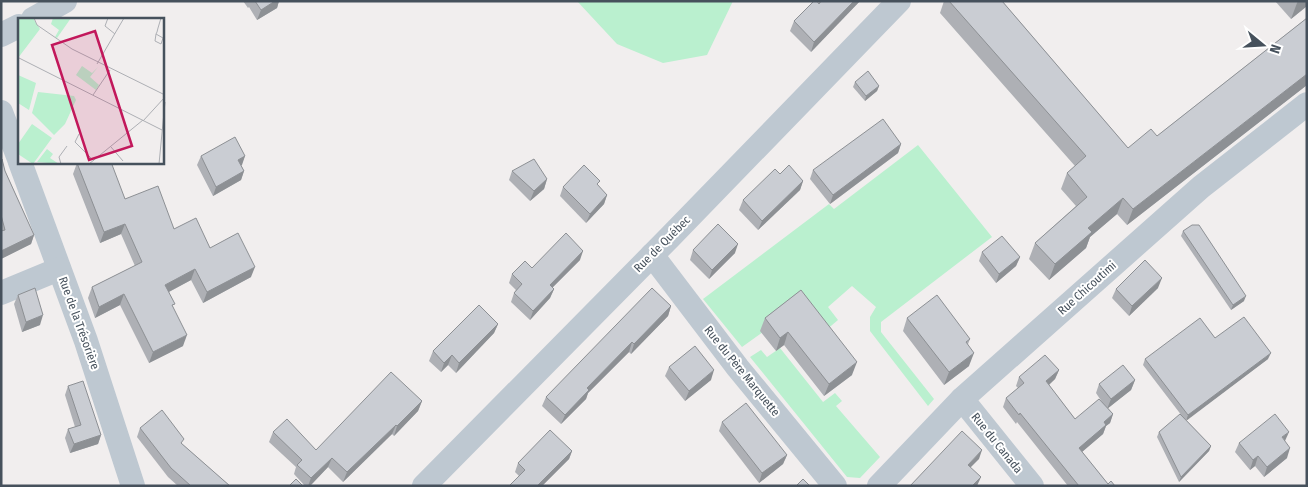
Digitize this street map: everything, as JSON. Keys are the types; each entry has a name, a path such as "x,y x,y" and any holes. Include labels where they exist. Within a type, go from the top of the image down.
{"street":[{"path":"35,18 65,1"},
{"name":"Rue de Québec","path":"424,486 652,255 898,1"},
{"path":"1,35 18,26"},
{"name":"Rue Chicoutimi","path":"879,486 962,399 1201,187 1307,104"},
{"name":"Rue de la Trésorière","path":"1,112 18,158"},
{"name":"Rue de la Trésorière","path":"20,164 86,341 134,486"},
{"name":"Rue du Père Marquette","path":"652,255 738,368 835,486"},
{"path":"1,293 59,269"},
{"name":"Rue du Canada","path":"962,399 1032,486"}],"green space":[{"path":"577,1 733,1 707,55 663,63 617,44"},
{"path":"918,145 992,237 881,322 881,332 934,399 928,406 870,331 870,317 876,307 852,286 828,307 838,320 825,331 767,329 742,347 703,299 829,204 834,209"},
{"path":"780,348 823,402 835,393 842,401 836,406 880,457 860,478 847,477 750,357 761,350 767,357"}],"building":[{"path":"255,1 275,1 261,10"},
{"path":"814,1 817,1 819,4 821,1 854,1 814,42 794,21"},
{"path":"949,1 1002,1 1128,148 1151,129 1157,136 1307,18 1307,74 1133,209 1123,198 1088,228 1092,232 1055,264 1035,243 1087,197 1067,173 1086,156"},
{"path":"868,71 879,86 866,96 855,82"},
{"path":"883,119 901,144 833,195 813,170"},
{"path":"235,137 245,156 238,160 244,171 216,187 201,156"},
{"path":"2,159 5,171 34,235 1,251 1,231 5,230 1,215"},
{"path":"534,159 547,179 534,191 512,171"},
{"path":"77,164 112,164 125,199 158,186 174,229 196,218 210,248 238,233 255,267 207,292 195,269 165,285 175,304 172,305 187,335 153,352 124,294 99,307 92,287 142,262 125,224 104,232"},
{"path":"584,165 600,181 597,184 607,195 590,214 563,187"},
{"path":"789,165 803,181 762,221 743,200 775,169 780,174"},
{"path":"718,224 738,244 712,270 693,250"},
{"path":"1192,225 1199,225 1246,296 1233,305 1183,231"},
{"path":"566,233 583,251 550,285 554,289 533,311 514,293 522,284 512,274 525,261 532,268"},
{"path":"1002,236 1020,257 999,274 982,252"},
{"path":"1145,260 1162,278 1132,306 1116,289"},
{"path":"35,288 43,315 26,322 18,295"},
{"path":"652,288 671,306 587,388 589,390 565,415 546,397"},
{"path":"801,290 857,362 829,384 788,332 780,338 765,318"},
{"path":"937,295 970,339 966,342 974,353 949,372 907,318"},
{"path":"479,305 498,324 459,363 452,355 444,363 433,351"},
{"path":"1244,317 1271,353 1188,415 1145,359 1200,318 1215,338"},
{"path":"695,346 714,370 689,391 669,367"},
{"path":"1045,355 1059,370 1046,381 1075,419 1099,399 1113,414 1104,422 1106,425 1079,448 1108,484 1111,481 1115,486 1079,486 1006,398 1024,383 1019,377"},
{"path":"1123,365 1135,380 1111,399 1099,384"},
{"path":"391,372 422,401 347,472 332,458 311,478 297,465 302,460 273,432 287,419 316,450"},
{"path":"83,381 101,435 74,444 68,429 81,425 68,386"},
{"path":"746,403 787,455 762,473 722,422"},
{"path":"162,410 184,439 181,443 230,486 191,486 171,468 140,428"},
{"path":"1180,414 1211,446 1181,477 1159,432"},
{"path":"1275,414 1289,432 1282,437 1290,448 1267,467 1258,456 1253,460 1239,443"},
{"path":"550,430 572,451 537,486 509,486 525,470 518,463"},
{"path":"962,431 982,450 968,465 981,477 972,486 910,486"},
{"path":"296,479 303,486 289,486"},
{"path":"803,479 810,486 796,486"}]}
